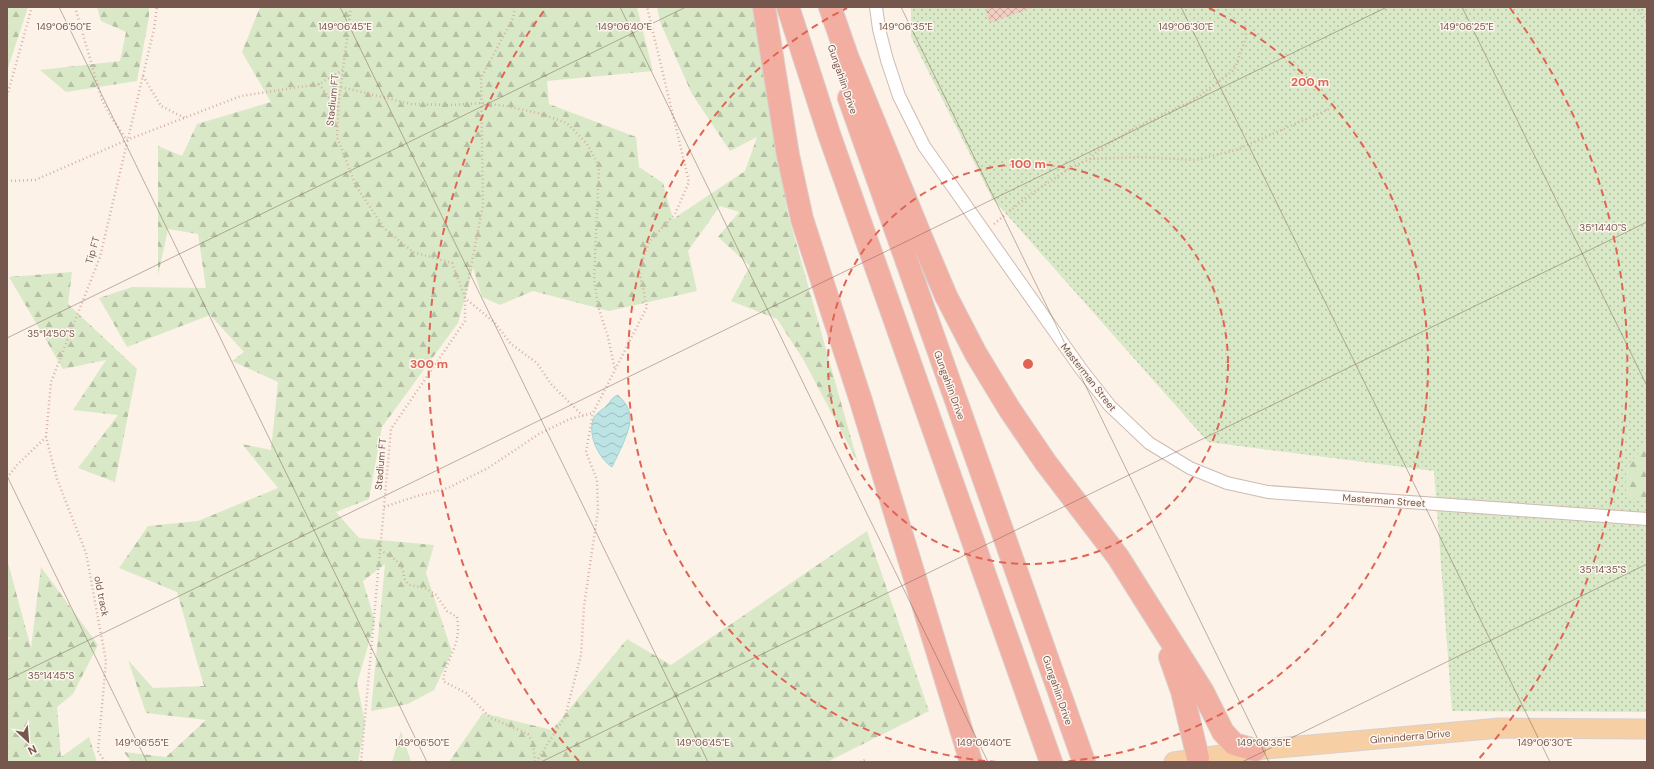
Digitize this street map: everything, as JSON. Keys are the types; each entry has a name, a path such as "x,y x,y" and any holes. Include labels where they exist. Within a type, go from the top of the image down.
{"highway":[{"path":"764,7 788,155 802,219 861,401 966,756"},
{"path":"788,7 829,134 1051,762"},
{"name":"Gungahlin Drive","path":"818,7 885,201 1082,757"},
{"path":"830,7 847,56 921,237 946,296 976,354 1010,410 1046,463 1118,557 1202,692 1223,732 1234,744 1255,750"},
{"path":"1156,618 1182,691 1199,760"}],"main road":[{"name":"Ginninderra Drive","path":"1174,762 1199,760 1255,750 1500,728 1647,729"}],"street":[{"name":"Masterman Street","path":"876,7 878,29 887,60 902,103 924,146 1081,369 1110,406 1149,443 1190,468 1227,483 1268,492 1647,519"}],"path":[{"path":"7,96 32,7"},
{"path":"75,7 102,100 113,120 127,140"},
{"name":"Tip FT","path":"46,437 51,382 100,257 154,29 157,7"},
{"name":"Stadium FT","path":"351,7 338,110 337,136 356,186 384,228 413,252 452,263 465,298 465,321 391,429 361,762"},
{"path":"515,7 513,18 481,78 483,205 465,298 495,323 511,344 537,363 551,384 583,416"},
{"path":"535,762 565,717 581,655 584,606 598,510 597,480 586,452 593,413 647,307 639,270 649,242 675,214 689,182 678,142 647,7"},
{"path":"1636,7 1647,21"},
{"path":"1090,159 1097,150 1133,129 1192,101 1234,70 1246,38 1245,21"},
{"path":"7,181 35,180 127,140 241,96 319,84 343,70"},
{"path":"143,75 161,106 185,118"},
{"path":"319,84 338,110"},
{"path":"341,87 412,104 450,105 482,103 506,106 538,113 567,123 587,144 599,166 594,279 598,306 608,337 615,370"},
{"path":"985,231 1027,197 1064,172 1090,159 1139,157 1196,160 1236,150 1329,109"},
{"path":"384,507 448,488 488,468 539,434 570,419 593,413"},
{"path":"7,478 17,465 46,437"},
{"name":"old track","path":"46,437 57,479 86,553 106,661 98,751 105,762"},
{"path":"380,550 398,560 404,573 404,578 409,584 425,588 436,594 447,611 457,617 459,628 457,642 445,671 444,681 466,693 491,718 528,734 533,743 535,762"},
{"path":"860,762 865,760 867,762"}],"green space":[{"path":"7,7 28,7 7,71"},
{"path":"97,7 149,7 149,17 137,81 66,92 40,70 120,61 126,32 101,21"},
{"path":"260,7 637,7 653,71 547,81 549,104 636,137 639,167 663,183 673,219 745,171 757,137 730,151 692,94 660,22 657,7 753,7 788,214 858,463 803,359 777,319 731,301 750,266 718,237 739,212 720,206 688,251 697,291 609,311 533,291 500,305 482,297 473,268 458,323 382,427 369,499 336,512 359,538 434,545 426,573 452,652 434,690 408,704 371,711 385,564 363,581 375,622 357,683 365,723 358,762 131,762 124,752 166,757 206,720 146,713 128,660 153,688 204,686 177,592 119,568 148,526 198,521 278,488 242,444 271,450 278,382 232,361 244,352 210,315 127,347 99,298 132,287 206,288 198,234 168,229 158,276 158,146 182,156 197,124 271,102 242,52"},
{"path":"911,7 1647,7 1647,712 1452,711 1434,471 1208,442 992,198 911,37"},
{"path":"72,272 68,304 137,369 115,482 78,468 118,415 73,410 106,360 63,369 9,277"},
{"path":"1647,443 1647,500 1626,498 1626,467"},
{"path":"867,531 929,711 827,762 449,762 483,713 552,730 627,639 671,665"},
{"path":"7,559 31,648 41,567 98,645 73,694 57,707 61,757 89,737 97,762 7,762 7,640 13,638 7,637"},
{"path":"401,731 411,762 392,762"}],"water":[{"path":"618,395 628,408 630,423 624,442 612,467 599,453 593,440 592,427 595,415"}],"building":[{"path":"987,7 1032,8 990,23 986,11 988,10"}]}
